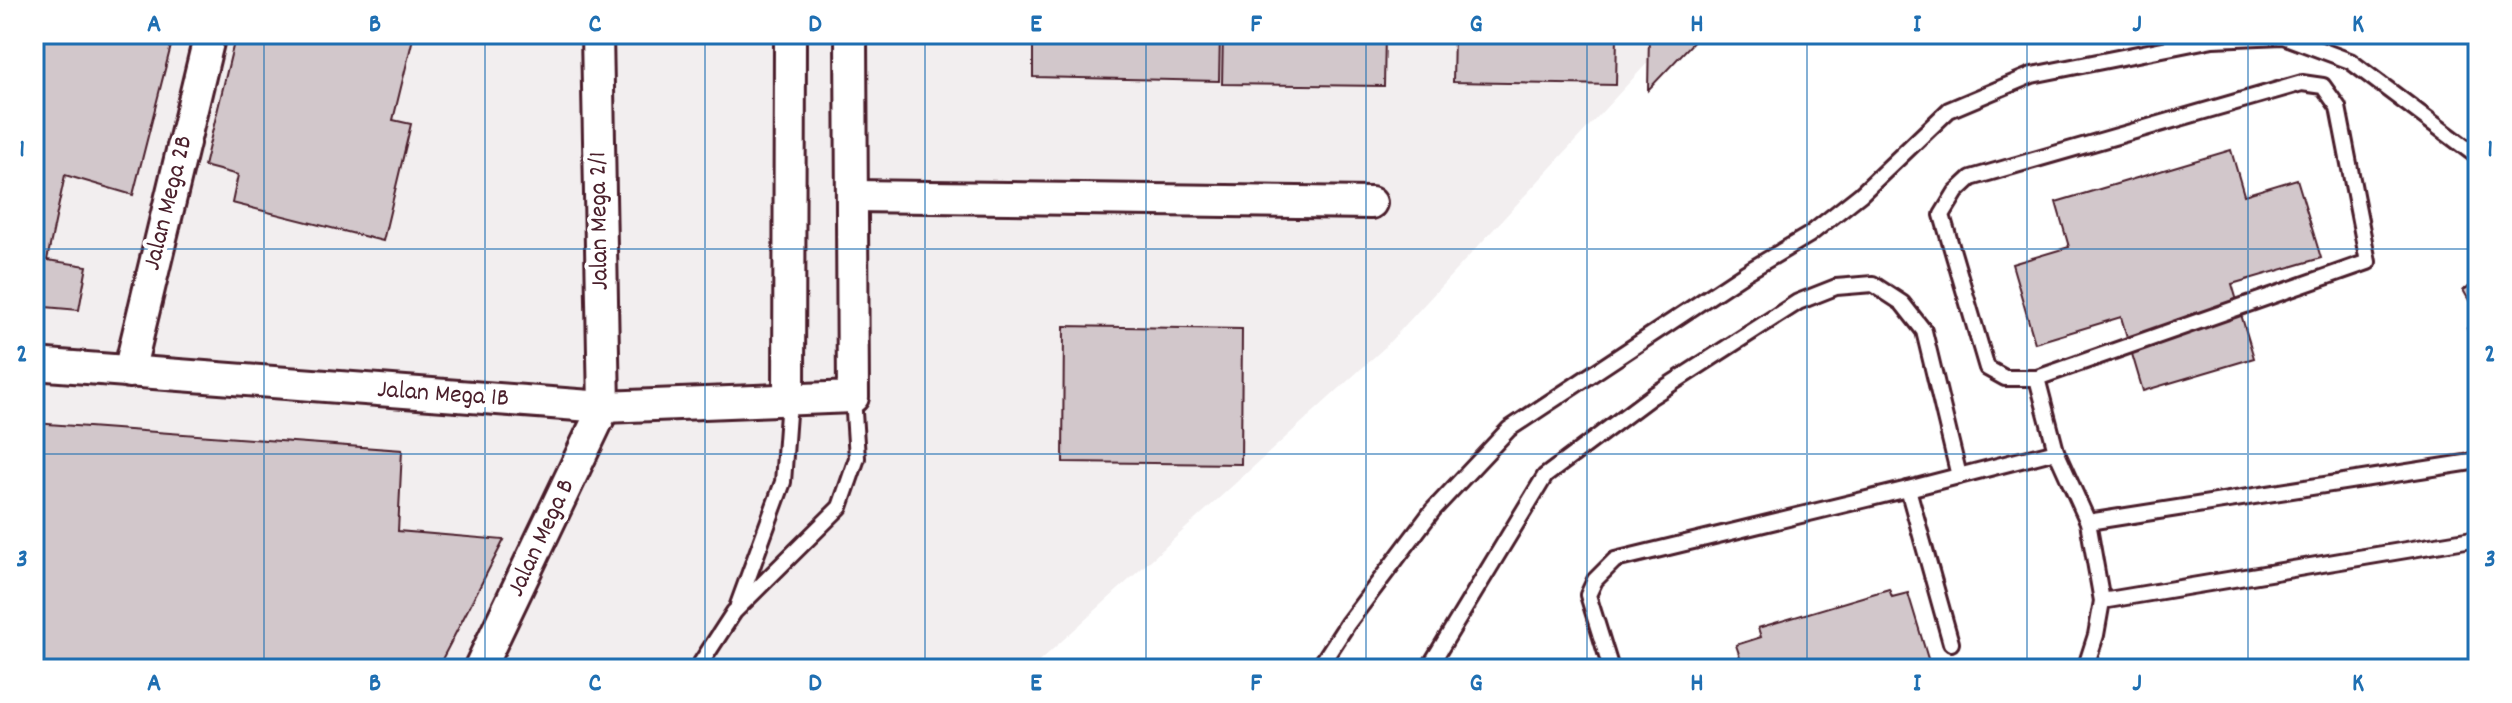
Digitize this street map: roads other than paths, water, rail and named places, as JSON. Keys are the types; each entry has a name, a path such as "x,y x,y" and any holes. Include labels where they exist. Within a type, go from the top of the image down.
{"street":[{"name":"Jalan Mega 2B","path":"129,372 210,34"},
{"name":"Jalan Mega 2/1","path":"597,34 604,407"},
{"path":"789,400 790,34"},
{"path":"851,34 853,397"},
{"path":"853,196 1371,203"},
{"name":"Jalan Mega 1B","path":"34,364 604,407 853,397"},
{"name":"Jalan Mega B","path":"479,669 604,407"}],"lane":[{"path":"1318,669 1348,623 1433,510 1509,429 1745,273 1809,235 1861,194 1949,110 2032,75 2213,39 2283,36 2350,61 2478,157"},
{"path":"2302,83 2323,86 2338,107 2368,262 2037,378 2005,378 1987,368 1942,215 1956,192 1971,178 2302,83"},
{"path":"1428,669 1545,476 1665,387 1798,302 1836,287 1873,284 1902,303 1924,331 1959,476"},
{"path":"2037,378 2056,451 2088,522 2102,601 2096,635 2085,669"},
{"path":"697,669 734,612 840,507 857,458 853,397"},
{"path":"734,612 783,482 789,400"},
{"path":"1611,669 1588,595 1595,580 1615,560 2056,451"},
{"path":"2088,522 2478,461"},
{"path":"1908,489 1951,643"},
{"path":"2102,601 2478,538"}]}
